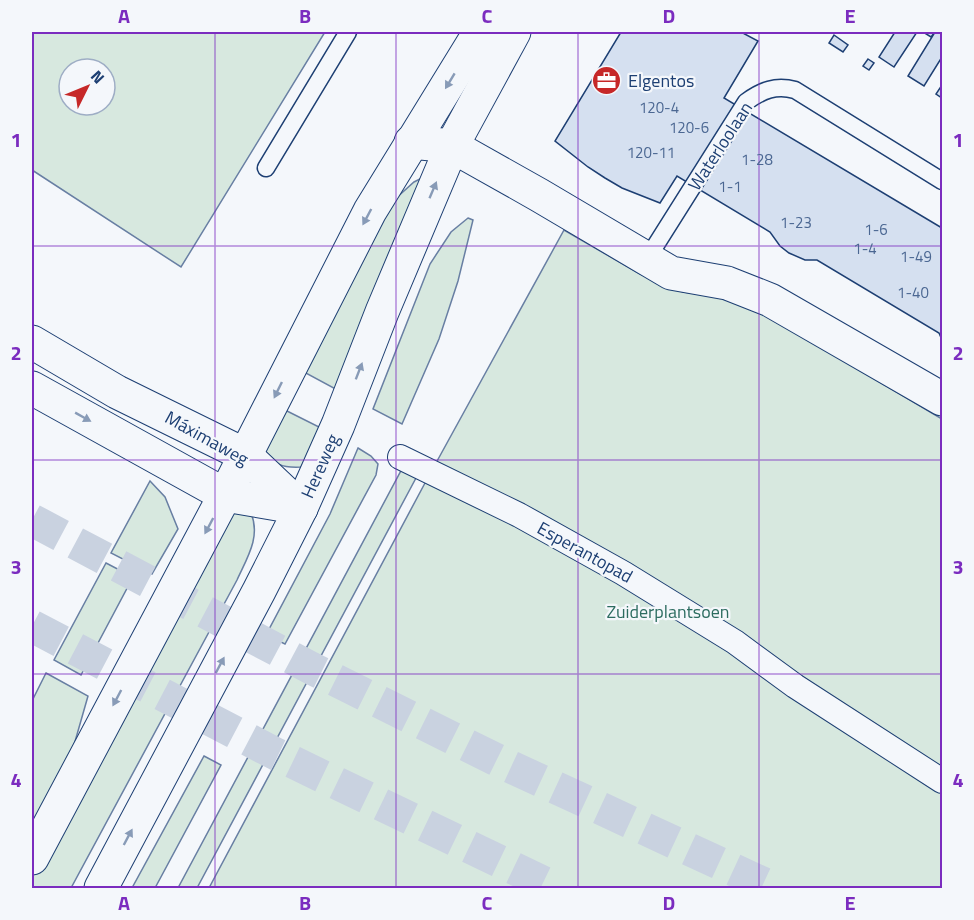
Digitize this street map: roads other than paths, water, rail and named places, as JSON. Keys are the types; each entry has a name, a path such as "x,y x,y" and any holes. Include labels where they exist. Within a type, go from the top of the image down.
{"main road":[{"path":"32,858 225,495 370,211 480,32"},
{"name":"Hereweg","path":"101,888 301,508 338,425 382,312 452,146 514,32"},
{"path":"411,142 452,146 671,273 727,283 770,300 942,399"},
{"name":"Máximaweg","path":"32,342 117,392 245,455 301,508"},
{"path":"32,388 225,495 301,508"}],"street":[{"name":"Esperantopad","path":"400,457 519,515 623,573 735,642 805,693 942,781"}],"lane":[{"path":"266,168 348,32"},
{"name":"Waterloolaan","path":"647,260 746,102 767,90 781,86 795,90 942,181"}],"tunnel":[{"path":"32,520 311,668 509,766 773,888"},
{"path":"32,626 274,753 555,888"}],"place":[{"name":"Elgentos","path":"607,80"}],"park label":[{"name":"Zuiderplantsoen","path":"668,611"}]}
